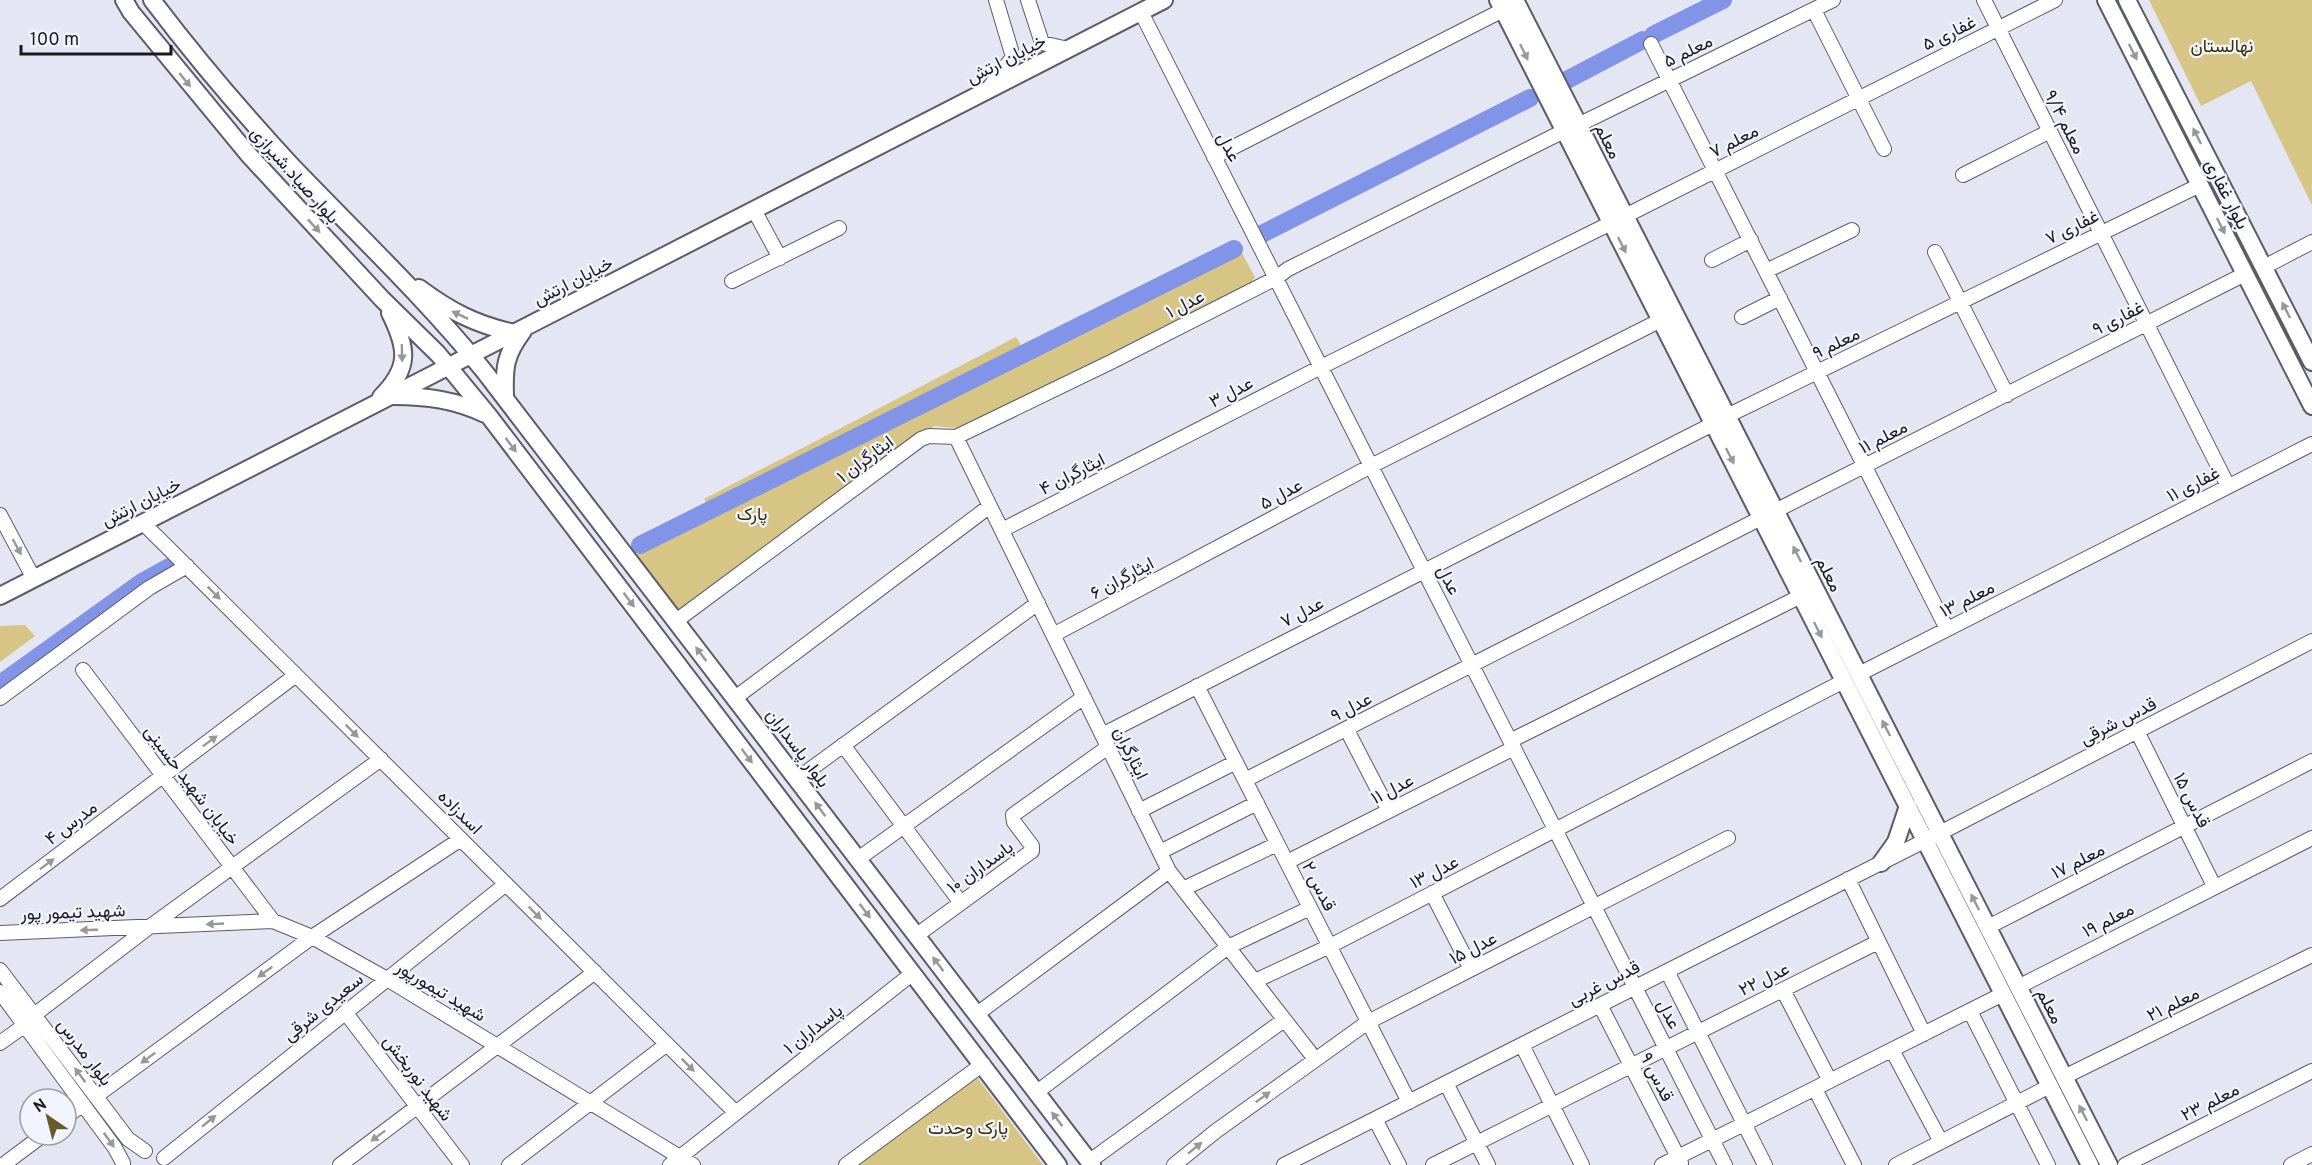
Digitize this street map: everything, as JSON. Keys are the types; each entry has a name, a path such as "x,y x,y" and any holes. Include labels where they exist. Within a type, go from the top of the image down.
{"main road":[{"name":"بلوار صیاد شیرازی","path":"118,0 127,6 248,154 448,367"},
{"name":"بلوار صیاد شیرازی","path":"152,0 187,46 289,162 471,355"},
{"name":"خیابان ارتش","path":"0,596 1164,0"},
{"name":"بلوار غفاری","path":"2106,0 2312,406"},
{"name":"بلوار غفاری","path":"2127,0 2264,267 2307,339 2312,362"},
{"name":"معلم","path":"1511,3 1571,128 2011,990 2064,1077 2109,1165"},
{"name":"معلم","path":"1618,220 1661,321 1720,420"},
{"path":"385,262 447,309 490,327 521,330 509,349 504,368 504,396"},
{"path":"373,405 400,374 403,358 399,332 382,299"},
{"name":"بلوار پاسداران","path":"471,355 1091,1163"},
{"path":"448,367 489,416 1058,1165"},
{"path":"390,396 444,399 466,405 489,416"},
{"name":"معلم","path":"1768,514 1801,596 1851,678 1908,806 1933,837 1988,927 2050,1086 2090,1165"},
{"path":"1881,863 1896,842 1908,806"}],"street":[{"path":"986,92 1013,57 996,0"},
{"path":"1028,0 1042,43 1068,49"},
{"name":"معلم ۵","path":"1418,205 1833,0"},
{"name":"معلم ۹/۴","path":"1984,0 2228,486"},
{"name":"غفاری ۵","path":"1858,98 2055,0"},
{"path":"1214,157 1511,3"},
{"path":"1814,10 1884,149"},
{"name":"عدل","path":"1141,12 1725,1165"},
{"path":"1651,44 1947,630"},
{"name":"معلم ۷","path":"1464,296 1858,98"},
{"path":"1964,175 2050,131"},
{"name":"غفاری ۷","path":"1961,302 2200,185"},
{"name":"عدل ۱","path":"956,437 1111,362 1276,278 1288,269 1418,205"},
{"path":"754,210 780,258"},
{"path":"732,281 839,228"},
{"path":"1766,271 1852,230"},
{"path":"1712,260 1750,240"},
{"path":"2264,267 2312,242"},
{"path":"1935,252 2007,395"},
{"name":"غفاری ۹","path":"2007,395 2245,274"},
{"name":"عدل ۳","path":"1159,450 1464,296"},
{"path":"1742,317 1780,298"},
{"name":"معلم ۹","path":"1566,498 1961,302"},
{"name":"عدل ۵","path":"1207,553 1371,466 1661,321"},
{"name":"معلم ۱۱","path":"1614,593 2007,395"},
{"name":"ایثارگران ۱","path":"676,621 921,439 929,436 956,437"},
{"name":"ایثارگران","path":"956,437 1169,871 1315,1059"},
{"name":"غفاری ۱۱","path":"2091,556 2312,444"},
{"name":"ایثارگران ۴","path":"1002,531 1159,450"},
{"name":"عدل ۷","path":"1012,818 1105,741 1197,686 1566,498"},
{"path":"735,698 990,506"},
{"path":"0,515 34,579"},
{"name":"اسدزاده","path":"143,523 736,1113"},
{"name":"ایثارگران ۶","path":"1053,634 1207,553"},
{"name":"معلم ۱۳","path":"1698,757 2091,556"},
{"path":"0,698 149,588 187,566"},
{"name":"عدل ۹","path":"1245,780 1614,593"},
{"name":"عدل ۱۱","path":"1287,862 1389,811 1653,670 1801,596"},
{"path":"797,779 1038,603"},
{"name":"قدس شرقی","path":"1933,837 2312,641"},
{"name":"خیابان شهید حسینی","path":"82,670 273,921"},
{"name":"مدرس ۴","path":"0,899 296,675"},
{"name":"قدس ۲","path":"1197,686 1409,1102"},
{"path":"858,859 1084,698"},
{"path":"1347,730 1389,811"},
{"name":"قدس ۱۵","path":"2137,731 2214,886"},
{"path":"843,746 961,903"},
{"name":"عدل ۱۳","path":"1255,981 1330,946 1698,757"},
{"path":"0,1043 148,928 381,759"},
{"name":"معلم ۱۷","path":"1988,927 2312,761"},
{"path":"1139,811 1236,762"},
{"path":"1160,852 1257,803"},
{"name":"پاسداران ۱۰","path":"917,935 1033,849 1012,818"},
{"name":"قدس غربی","path":"1293,1163 1375,1119 1933,837"},
{"name":"عدل ۱۵","path":"1174,1165 1216,1131 1368,1022 1728,838"},
{"name":"معلم ۱۹","path":"1662,1165 1680,1161 1744,1124 2312,838"},
{"path":"96,1096 312,937 461,839"},
{"path":"1183,890 1277,844"},
{"path":"977,1014 1169,871"},
{"path":"1848,879 1923,1034"},
{"name":"سعیدی شرقی","path":"166,1162 345,1012 506,884"},
{"path":"1432,893 1471,969"},
{"path":"1037,1092 1228,947 1310,908"},
{"name":"شهید تیمورپور","path":"148,928 273,921 312,937 387,979 590,1103 675,1161 693,1165"},
{"name":"شهید تیمور پور","path":"0,933 148,928"},
{"name":"عدل ۲۲","path":"1433,1165 1878,942"},
{"name":"معلم ۲۱","path":"2064,1077 2312,955"},
{"name":"بلوار مدرس","path":"0,970 29,1020 123,1164"},
{"path":"1667,971 1765,1165"},
{"path":"340,1165 595,972"},
{"name":"پاسداران ۱","path":"675,1161 913,973"},
{"path":"1783,990 1830,1081"},
{"name":"بلوار مدرس","path":"0,992 29,1020 96,1096 128,1139 145,1151"},
{"name":"قدس ۹","path":"1600,1005 1680,1161"},
{"path":"1970,1011 2048,1165"},
{"name":"شهید نوربخش","path":"345,1012 462,1165"},
{"path":"1091,1163 1284,1020"},
{"path":"509,1165 667,1044"},
{"path":"1522,1045 1582,1165"},
{"path":"1892,1050 1941,1142"},
{"path":"846,1165 983,1064"},
{"name":"معلم ۲۳","path":"2125,1165 2312,1071"},
{"path":"1446,1083 1488,1165"},
{"path":"1896,1165 2050,1086"},
{"path":"1815,1089 1854,1165"},
{"path":"78,1108 83,1104"},
{"path":"1375,1119 1399,1165"},
{"path":"3,1165 27,1147"},
{"path":"123,1164 132,1155 145,1151 152,1152 166,1162"},
{"path":"2290,1165 2312,1154"}],"green space":[{"name":"نهالستان","path":"2149,0 2312,0 2312,205 2251,81 2201,106"},
{"name":"پارک","path":"1237,244 1255,277 1250,284 963,429 934,426 679,612 635,555 714,516 704,499 1016,337 1022,347"},
{"path":"25,625 35,636 0,662 0,626"},
{"name":"پارک وحدت","path":"976,1076 1043,1165 859,1165"}],"waterway":[{"path":"1653,35 1723,0"},
{"path":"1565,81 1643,40"},
{"path":"1260,235 1530,98"},
{"path":"640,545 1234,249"},
{"path":"0,684 142,582 169,567"}]}
